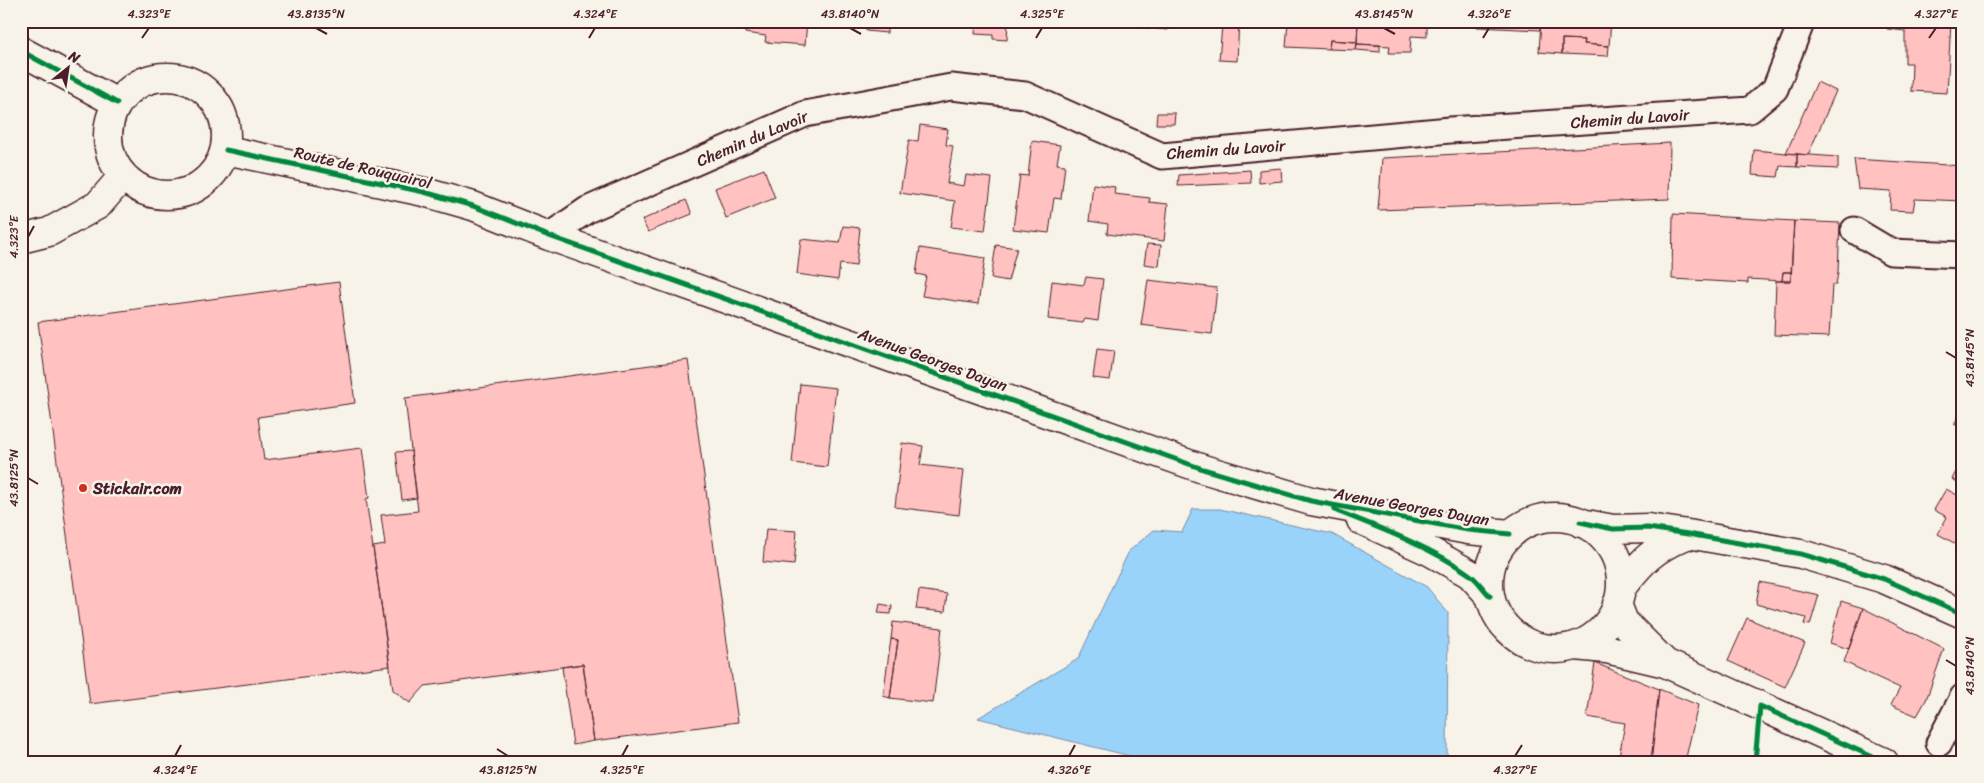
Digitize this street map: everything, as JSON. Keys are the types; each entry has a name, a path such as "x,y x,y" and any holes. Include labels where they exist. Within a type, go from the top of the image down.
{"street":[{"name":"Chemin du Lavoir","path":"549,236 587,210 805,114 951,87 1025,95 1162,156 1450,130 1750,110 1775,89 1802,21"},
{"path":"21,51 117,103"},
{"path":"156,77 180,78 202,88 218,105 226,128 226,150 216,171 201,186 181,195 160,196 139,190 123,176 112,160 107,140 109,121 117,103 134,86 156,77"},
{"name":"Route de Rouquairol","path":"226,150 424,192 473,206 549,236"},
{"path":"21,239 49,232 98,205 123,176"},
{"path":"1854,230 1891,252 1963,255"},
{"name":"Avenue Georges Dayan","path":"549,236 1203,469 1311,501 1377,527 1431,552 1470,574 1490,596"},
{"name":"Avenue Georges Dayan","path":"1311,501 1468,530 1510,534"},
{"path":"1884,762 1665,663 1606,649 1575,646 1554,649 1536,646 1520,639 1503,625 1492,606 1489,581 1494,556 1510,534 1541,518 1563,518 1613,528 1648,528 1801,554 1884,579 1963,614"},
{"path":"1580,522 1597,533 1613,553 1618,567 1619,596 1624,622 1665,663"},
{"path":"1575,646 1585,642 1601,630 1610,619 1619,596 1640,563 1663,545 1686,535"},
{"path":"1939,744 1963,697"}],"water":[{"path":"1193,509 1220,509 1332,534 1427,587 1448,613 1447,762 1154,762 978,718 1078,659 1129,551 1154,530 1182,532"}],"building":[{"path":"746,21 807,21 805,45 765,42 766,36 745,33"},
{"path":"866,21 888,21 887,26 866,25"},
{"path":"976,21 1008,21 1007,40 993,39 993,35 975,34"},
{"path":"1140,21 1169,22 1168,30 1140,27"},
{"path":"1184,21 1239,21 1237,61 1219,60 1222,25 1184,23"},
{"path":"1288,21 1358,21 1357,42 1330,40 1329,49 1286,47"},
{"path":"1358,21 1427,21 1427,37 1411,36 1410,53 1389,53 1390,46 1357,44"},
{"path":"1477,21 1541,21 1540,30 1477,27"},
{"path":"1541,21 1611,21 1609,46 1584,44 1585,40 1562,39 1562,54 1539,52"},
{"path":"1887,21 1951,21 1947,93 1911,91 1912,63 1905,63 1905,31 1887,29"},
{"path":"866,25 887,26 887,33 866,31"},
{"path":"1562,39 1585,40 1584,44 1609,46 1608,56 1562,54"},
{"path":"1330,40 1357,42 1356,50 1329,49"},
{"path":"1357,44 1380,45 1380,52 1356,50"},
{"path":"1817,82 1836,91 1808,155 1786,153"},
{"path":"1157,113 1175,113 1174,124 1156,124"},
{"path":"920,125 948,129 946,145 953,146 947,183 964,186 966,175 992,178 985,231 951,227 955,201 900,193 909,140 918,141"},
{"path":"1032,141 1060,145 1057,164 1065,165 1061,199 1054,198 1049,233 1013,229 1020,175 1028,176"},
{"path":"1670,143 1669,199 1378,210 1382,158"},
{"path":"1754,150 1797,154 1797,167 1780,166 1778,177 1752,175"},
{"path":"1797,154 1838,157 1838,169 1797,167"},
{"path":"1854,159 1963,166 1963,201 1915,199 1913,211 1890,210 1891,191 1858,189"},
{"path":"1281,168 1282,181 1259,183 1259,170"},
{"path":"764,169 775,198 726,218 715,188"},
{"path":"1250,170 1251,183 1178,186 1179,175"},
{"path":"1093,184 1115,187 1114,194 1150,198 1149,202 1168,204 1164,241 1107,234 1108,224 1089,221"},
{"path":"686,200 692,214 648,232 642,220"},
{"path":"1673,214 1794,221 1791,272 1783,272 1782,281 1748,279 1748,283 1672,279"},
{"path":"1794,221 1840,223 1838,272 1836,285 1832,285 1829,337 1774,335 1776,281 1791,281"},
{"path":"843,226 860,228 856,266 840,264 838,280 797,274 801,239 840,243"},
{"path":"1147,244 1161,245 1159,266 1144,264"},
{"path":"996,245 1017,248 1008,281 991,278"},
{"path":"920,248 985,258 978,304 922,296 926,276 916,274"},
{"path":"1783,272 1791,272 1791,281 1782,281"},
{"path":"1086,277 1103,279 1098,321 1085,319 1083,323 1048,319 1052,281 1084,285"},
{"path":"1148,280 1217,288 1212,334 1141,325"},
{"path":"339,282 355,403 258,417 264,460 362,448 369,498 366,499 390,666 90,704 38,322"},
{"path":"1097,349 1114,351 1110,380 1093,378"},
{"path":"688,360 738,722 594,741 583,664 425,686 410,703 393,690 373,547 385,545 381,515 418,511 405,398"},
{"path":"800,384 836,388 827,467 792,463"},
{"path":"1963,409 1963,429 1954,424"},
{"path":"1963,440 1963,454 1957,451"},
{"path":"902,443 923,446 920,465 964,470 959,515 895,507"},
{"path":"411,451 417,498 402,500 396,452"},
{"path":"1963,459 1963,485 1952,479"},
{"path":"1946,489 1963,498 1963,548 1938,534 1947,517 1934,510"},
{"path":"766,529 797,531 794,565 763,562"},
{"path":"1760,582 1819,595 1810,625 1804,624 1806,618 1756,604"},
{"path":"919,590 947,594 945,612 916,609"},
{"path":"1841,601 1863,608 1849,649 1830,643"},
{"path":"880,604 892,606 891,614 878,613"},
{"path":"1863,608 1944,649 1926,700 1917,716 1891,705 1900,688 1844,662"},
{"path":"1747,618 1805,643 1785,687 1728,661"},
{"path":"893,622 942,628 933,703 890,698 898,640 891,639"},
{"path":"891,639 898,640 890,698 883,696"},
{"path":"1595,663 1659,689 1651,762 1619,757 1625,723 1587,717"},
{"path":"583,664 594,741 573,745 562,667"},
{"path":"1659,689 1698,705 1685,762 1651,762"}],"cycle path":[{"path":"21,51 117,103"},
{"path":"226,150 424,192 473,206 549,236 1203,469 1311,501 1468,530 1510,534"},
{"path":"1334,510 1403,538 1438,555 1472,576 1490,596"},
{"path":"1580,522 1613,529 1648,528 1801,554 1884,579 1963,614"},
{"path":"1755,762 1760,706 1884,762"}],"place":[{"name":"Stickair.com","path":"83,488"}]}
